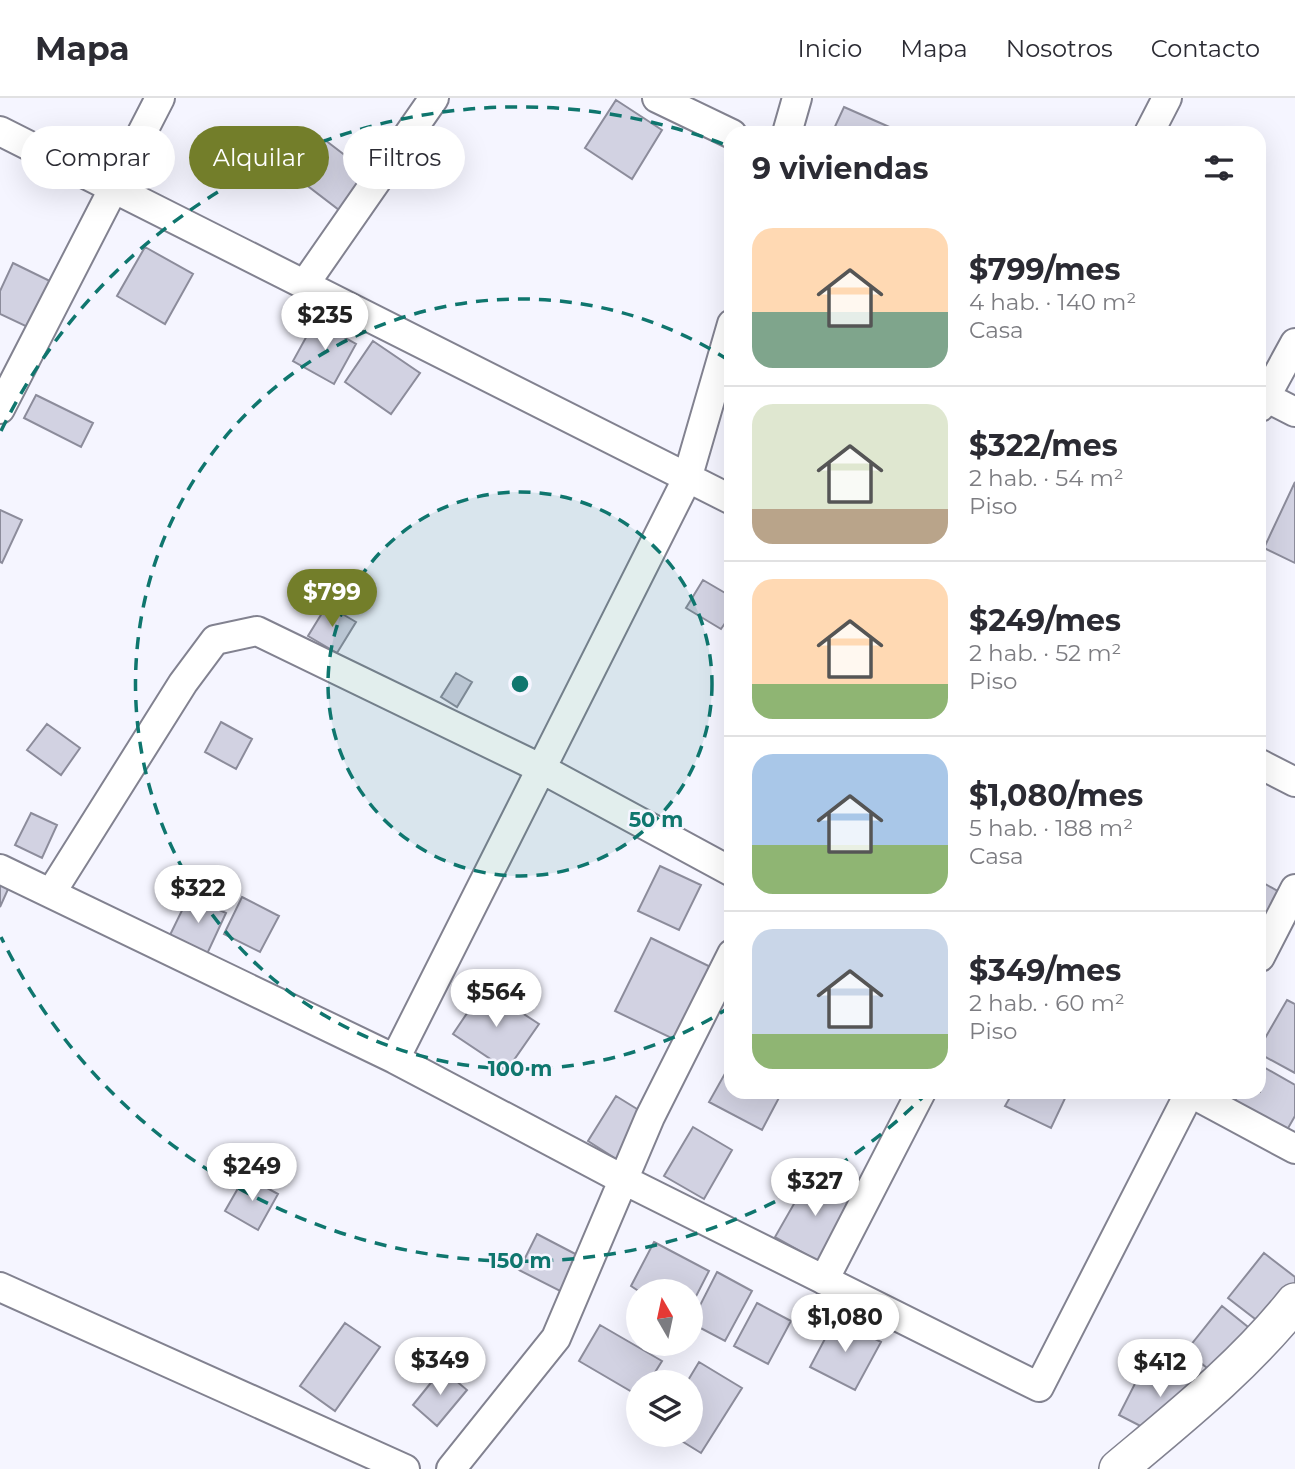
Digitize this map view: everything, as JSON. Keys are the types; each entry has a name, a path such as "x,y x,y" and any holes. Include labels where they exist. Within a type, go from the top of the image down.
{"street":[{"path":"0,409 160,98"},
{"path":"304,285 434,98"},
{"path":"657,98 724,130"},
{"path":"789,126 797,98"},
{"path":"1153,126 1167,98"},
{"path":"0,131 724,496"},
{"path":"1266,392 1295,343"},
{"path":"395,1059 687,479 724,352"},
{"path":"1266,401 1295,412"},
{"path":"51,893 183,683 215,640 257,631 540,768 724,868"},
{"path":"1266,767 1295,782"},
{"path":"0,869 395,1059 624,1180 1039,1387 1185,1099"},
{"path":"1266,946 1295,890"},
{"path":"451,1469 556,1338 650,1117 724,970"},
{"path":"824,1280 917,1099"},
{"path":"1202,1099 1295,1149"},
{"path":"0,1287 405,1469"},
{"path":"1118,1469 1215,1386 1272,1332 1295,1302"}],"building":[{"path":"616,100 662,130 632,179 585,148"},
{"path":"844,107 887,126 835,126"},
{"path":"329,143 343,154 343,189 362,189 343,213 312,189 329,189"},
{"path":"145,247 193,274 165,324 117,296"},
{"path":"13,263 56,284 34,330 0,314 0,291"},
{"path":"315,321 356,344 334,384 293,361"},
{"path":"373,341 420,373 391,414 345,382"},
{"path":"36,395 93,423 81,447 24,418"},
{"path":"1295,482 1295,563 1266,549"},
{"path":"0,510 22,520 2,563 0,562"},
{"path":"703,580 724,592 724,625 721,629 686,608"},
{"path":"327,605 356,622 337,653 308,636"},
{"path":"456,673 472,682 457,707 441,697"},
{"path":"221,722 252,739 236,769 205,752"},
{"path":"47,724 80,748 61,775 27,750"},
{"path":"31,813 57,825 42,858 15,845"},
{"path":"660,866 701,885 679,930 638,911"},
{"path":"0,883 9,887 0,907"},
{"path":"1266,884 1281,893 1266,921"},
{"path":"189,896 226,913 207,954 169,937"},
{"path":"242,897 279,916 260,952 224,934"},
{"path":"651,938 721,972 686,1045 615,1011"},
{"path":"484,988 539,1024 507,1070 453,1034"},
{"path":"1287,1000 1295,1004 1295,1073 1266,1057 1266,1037"},
{"path":"1266,1068 1295,1085 1295,1116 1287,1130 1235,1101 1266,1099"},
{"path":"724,1075 724,1099 778,1099 762,1130 709,1102"},
{"path":"616,1096 650,1117 621,1162 588,1141"},
{"path":"1009,1099 1065,1099 1051,1128 1005,1106"},
{"path":"693,1127 732,1150 704,1199 664,1176"},
{"path":"811,1174 855,1199 820,1262 775,1237"},
{"path":"245,1176 278,1194 258,1230 225,1211"},
{"path":"537,1234 585,1259 566,1294 519,1270"},
{"path":"654,1242 709,1271 704,1281 635,1279"},
{"path":"1264,1253 1295,1277 1295,1302 1272,1332 1228,1298"},
{"path":"717,1272 752,1291 725,1341 704,1330 704,1298"},
{"path":"757,1303 791,1321 768,1364 734,1346"},
{"path":"1222,1306 1258,1335 1222,1380 1186,1351"},
{"path":"836,1318 881,1342 855,1390 810,1367"},
{"path":"345,1323 380,1347 335,1411 300,1386"},
{"path":"600,1325 626,1340 626,1356 653,1356 662,1361 656,1370 626,1370 626,1388 579,1361"},
{"path":"1147,1360 1209,1392 1158,1435 1119,1415"},
{"path":"699,1362 742,1388 701,1453 691,1447 703,1447 703,1370 694,1370"},
{"path":"442,1369 467,1390 437,1426 413,1405"}]}
